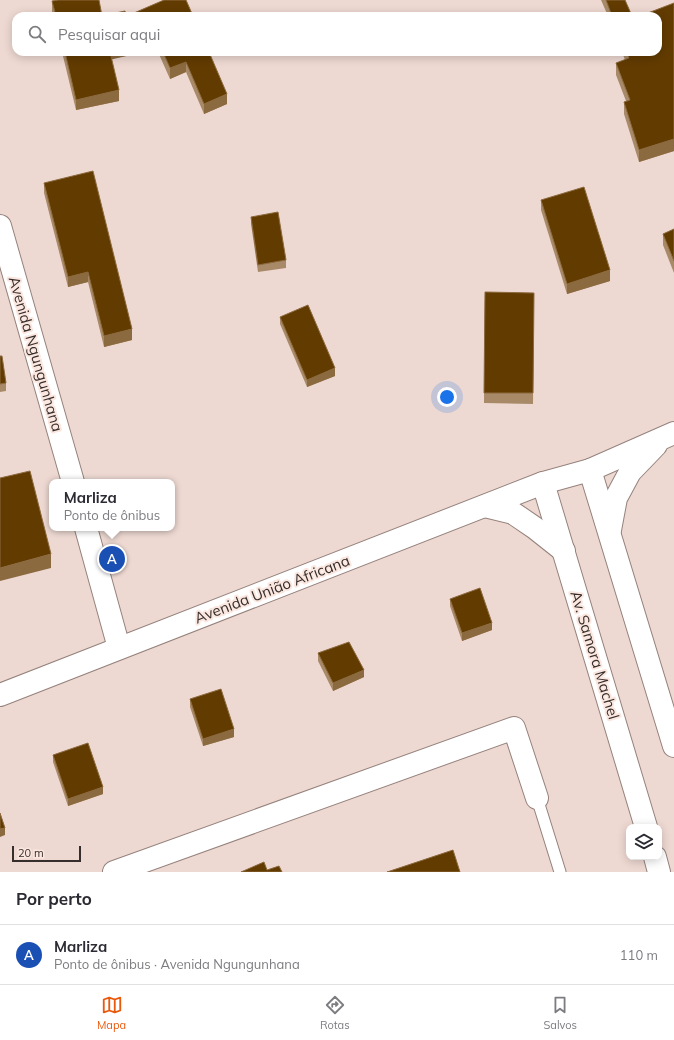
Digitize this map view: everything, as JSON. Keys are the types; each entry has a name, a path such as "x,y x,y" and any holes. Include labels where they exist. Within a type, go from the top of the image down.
{"main road":[{"name":"Avenida Ngungunhana","path":"0,226 72,479"},
{"name":"Avenida União Africana","path":"0,695 544,483 590,470 669,435"},
{"path":"609,532 616,498 630,472 669,435"},
{"path":"590,470 674,746"},
{"name":"Av. Samora Machel","path":"544,483 645,824"},
{"path":"485,506 513,513 564,551"},
{"path":"87,531 119,648"},
{"path":"114,872 514,728 537,798"},
{"path":"655,860 659,872"}],"lane":[{"path":"537,798 560,872"}],"building":[{"path":"99,0 101,12 55,12 52,1"},
{"path":"164,0 186,0 191,12 136,12"},
{"path":"606,0 625,0 630,12 610,12"},
{"path":"674,3 674,139 639,150 624,102 630,100 616,63 629,58 628,56 662,56 662,12 650,12"},
{"path":"66,56 111,56 119,90 76,100"},
{"path":"165,56 211,56 227,94 204,104 186,62 170,68"},
{"path":"93,171 132,329 104,336 88,272 68,277 44,183"},
{"path":"584,187 610,270 567,284 541,200"},
{"path":"278,212 286,260 258,265 251,217"},
{"path":"674,229 674,261 663,234"},
{"path":"485,292 534,293 533,393 484,393"},
{"path":"308,305 335,368 307,380 280,317"},
{"path":"0,356 2,356 6,383 0,384"},
{"path":"30,471 51,554 0,568 0,478"},
{"path":"480,588 492,623 462,633 450,599"},
{"path":"349,642 364,670 333,683 318,653"},
{"path":"221,689 234,729 203,739 190,699"},
{"path":"88,743 103,787 68,799 53,755"},
{"path":"0,813 5,828 0,829"},
{"path":"453,850 460,872 387,872"},
{"path":"264,862 267,870 279,866 282,872 241,872"}],"place":[{"name":"Marliza","path":"112,559"}]}
